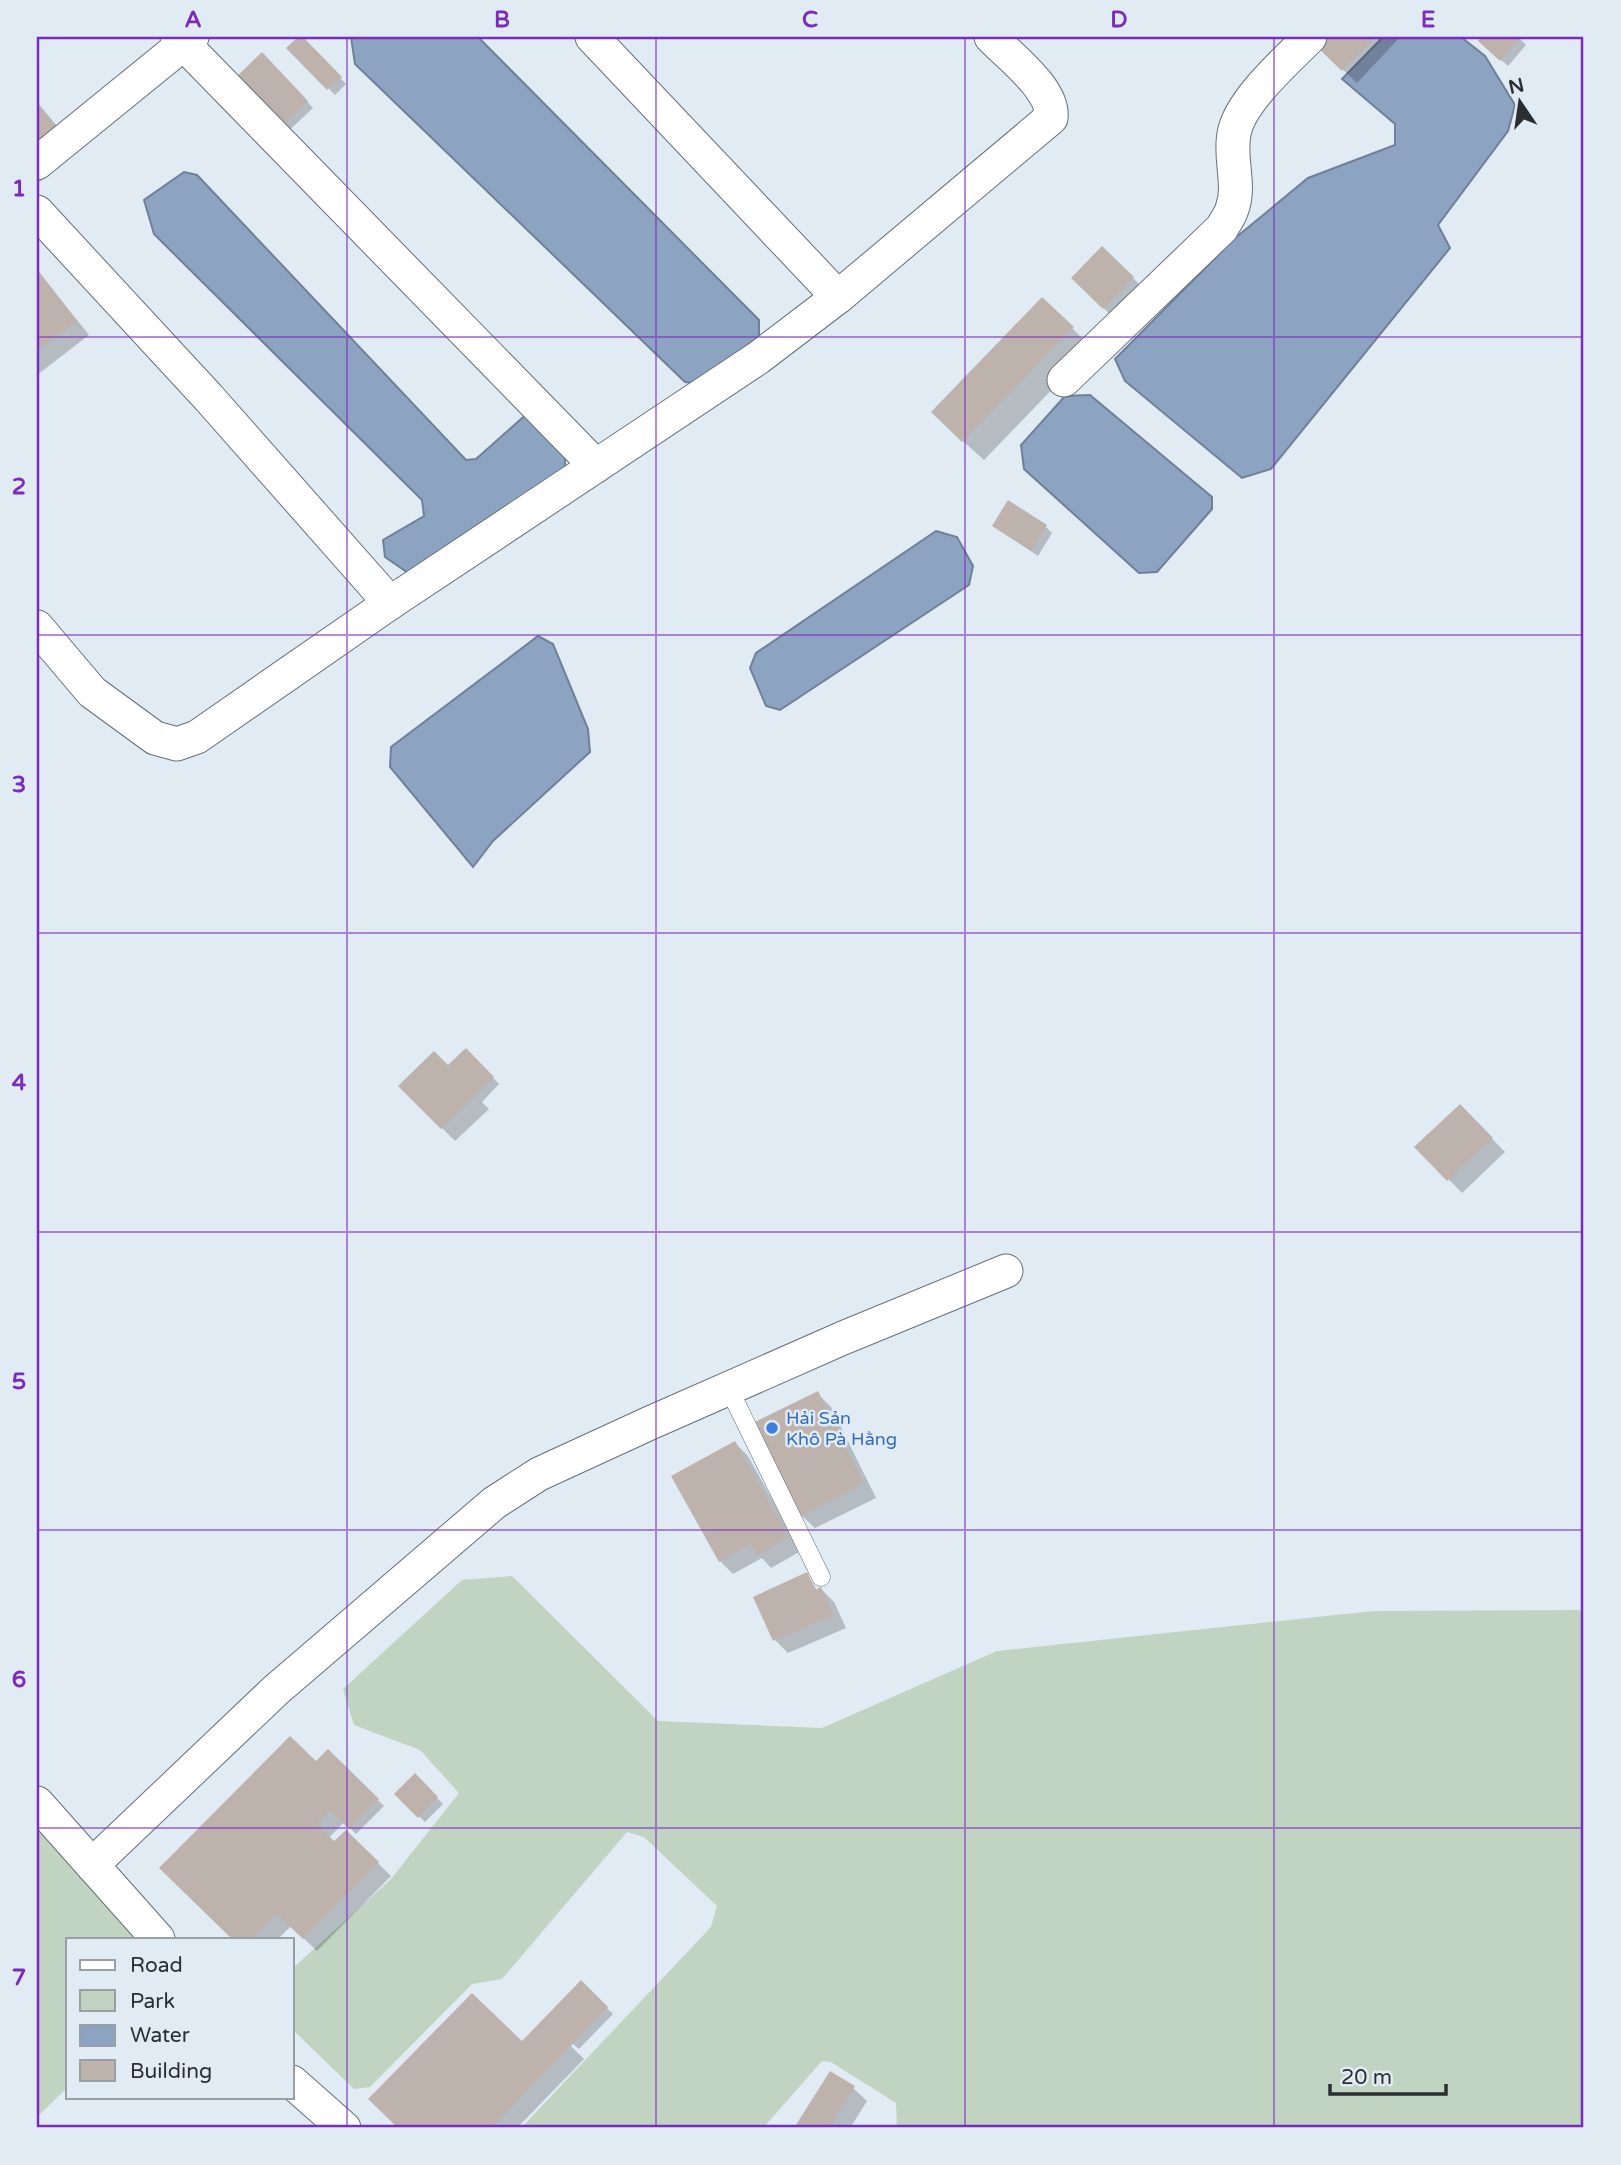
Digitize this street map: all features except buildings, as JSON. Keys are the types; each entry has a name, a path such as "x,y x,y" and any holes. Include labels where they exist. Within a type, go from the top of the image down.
{"street":[{"path":"592,37 838,298"},
{"path":"37,627 92,692 155,738 177,744 197,737 390,603 758,358 838,298 1051,118 1051,103 1044,91 991,37"},
{"path":"1064,380 1222,229 1233,208 1236,182 1234,132 1240,116 1268,79 1310,37"},
{"path":"37,163 184,39 596,466"},
{"path":"37,212 209,398 390,603"},
{"path":"92,1865 276,1690 494,1503 539,1474 844,1338 1006,1271"},
{"path":"37,1803 157,1938"},
{"path":"294,2083 344,2128"}],"lane":[{"path":"729,1389 821,1577"}],"green space":[{"path":"512,1576 658,1721 822,1728 997,1651 1374,1611 1584,1610 1584,2128 897,2128 896,2103 831,2062 822,2061 763,2128 521,2128 711,1927 717,1906 644,1837 627,1832 502,1979 472,1984 370,2087 354,2089 294,2031 294,1967 391,1879 459,1793 420,1750 354,1725 343,1689 462,1580"},
{"path":"37,1821 139,1938 66,1938 66,2089 37,2117"}],"water":[{"path":"351,37 478,37 759,320 759,337 702,384 685,382 355,64"},
{"path":"1383,37 1461,37 1485,56 1515,105 1508,131 1438,225 1450,248 1271,469 1242,478 1125,381 1115,359 1234,239 1308,178 1395,145 1395,124 1342,79"},
{"path":"184,172 197,175 466,460 476,459 530,411 565,442 565,472 411,575 385,557 383,540 424,516 422,500 154,234 144,200"},
{"path":"1090,395 1212,497 1212,509 1157,572 1139,573 1024,469 1021,445 1065,396"},
{"path":"936,531 957,537 973,566 969,585 780,710 766,706 750,668 756,653"},
{"path":"538,636 553,644 588,729 590,752 493,841 473,867 390,767 391,747"}],"place":[{"name":"Hải Sản Khô Pà Hằng","path":"772,1428"}]}
